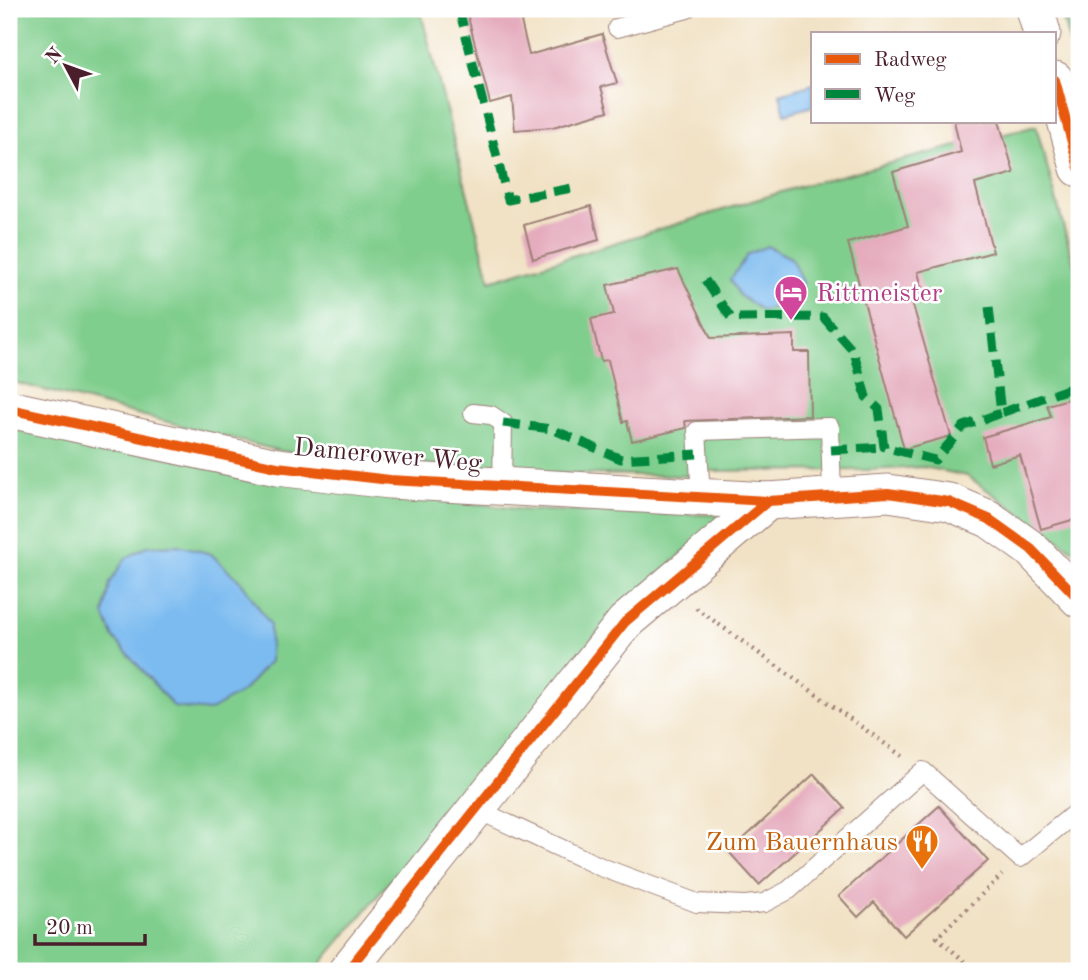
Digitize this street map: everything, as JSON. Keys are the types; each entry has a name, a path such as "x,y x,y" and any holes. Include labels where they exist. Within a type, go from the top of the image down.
{"street":[{"path":"1035,9 1042,32"},
{"path":"1056,84 1079,168"},
{"name":"Damerower Weg","path":"9,409 277,467 390,480 768,501 888,493 949,502 989,519 1031,549 1079,599"},
{"path":"359,967 477,809 625,622 768,501"}],"lane":[{"path":"617,28 687,9"},
{"path":"473,413 491,415 503,423 502,487"},
{"path":"701,498 697,431 830,427 832,497"},
{"path":"477,809 601,867 697,903 745,905 764,903 789,890 923,771 1020,858 1079,810"}],"path":[{"path":"667,585 923,771"},
{"path":"975,971 937,937 1020,858"}],"green space":[{"path":"9,9 420,9 490,281 808,184 1036,126 1079,283 1079,554 967,476 924,467 692,471 692,476 519,473 280,451 9,381"},
{"path":"1060,9 1079,9 1079,76"},
{"path":"9,428 273,476 524,510 719,515 711,528 610,618 315,971 9,971"}],"water":[{"path":"811,85 811,107 785,114 780,94"},
{"path":"767,246 791,258 803,284 795,301 762,311 739,295 730,280 748,254"},
{"path":"179,545 211,554 242,583 270,624 270,661 243,691 209,711 174,707 114,638 104,615 110,583 125,559 147,546"}],"building":[{"path":"466,9 518,9 529,55 602,34 617,83 601,87 608,111 553,127 515,130 512,97 490,103"},
{"path":"954,122 999,122 1014,173 975,184 993,252 918,272 923,291 910,295 951,436 904,449 848,243 908,226 893,172 961,152"},
{"path":"591,206 599,240 533,259 524,225"},
{"path":"678,269 711,338 794,335 794,352 809,352 810,416 685,421 686,428 632,441 627,421 623,422 608,360 601,361 591,319 614,314 607,285"},
{"path":"1079,396 1079,518 1041,529 1020,455 990,464 983,437 1051,417 1047,405"},
{"path":"814,774 845,808 759,885 729,852"},
{"name":"Zum Bauernhaus","path":"939,806 988,861 904,936 874,902 858,917 839,896"}],"marked path":[{"path":"459,9 508,200 572,188"},
{"path":"705,280 731,318 823,317 854,352 866,397 879,409 884,447 935,460 964,426 1001,413"},
{"path":"989,307 1001,413 1079,385"},
{"path":"503,423 552,429 621,459 697,454"},
{"path":"831,450 884,447"}],"cycle path":[{"path":"1056,84 1079,168"},
{"path":"9,409 277,467 390,480 768,501 888,493 949,502 989,519 1031,549 1079,599"},
{"path":"347,971 625,622 768,501"}],"place":[{"name":"Rittmeister","path":"791,322"},
{"name":"Zum Bauernhaus","path":"922,871"}]}
